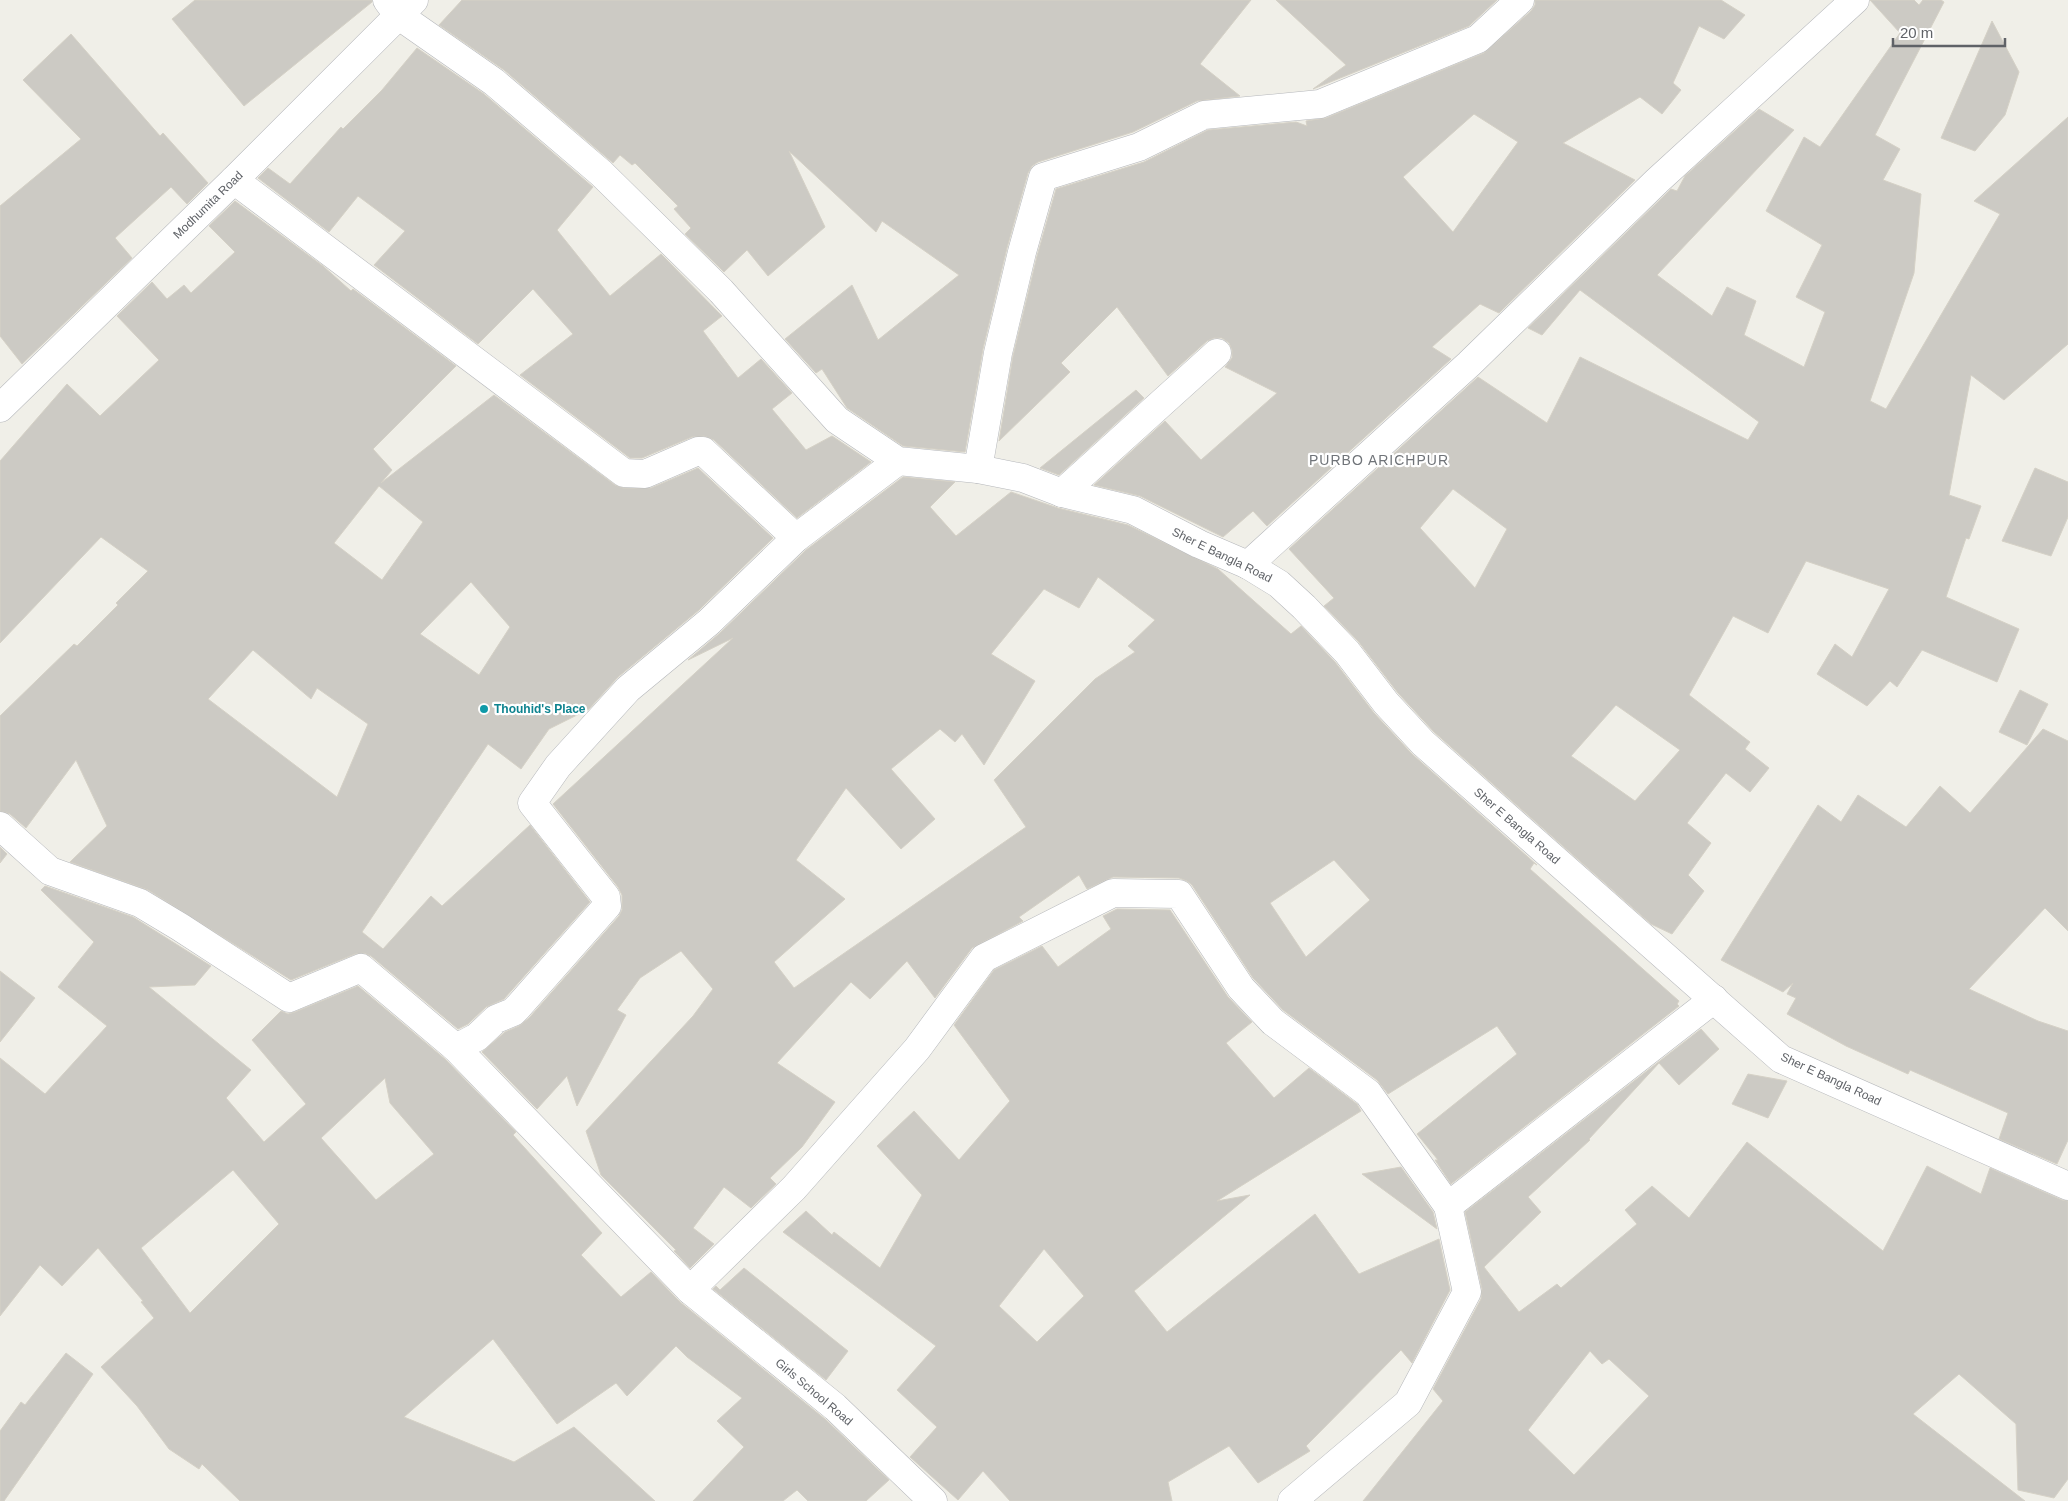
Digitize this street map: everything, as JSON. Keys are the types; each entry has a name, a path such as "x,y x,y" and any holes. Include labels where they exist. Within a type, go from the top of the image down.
{"street":[{"path":"978,469 998,353 1022,252 1043,177 1138,147 1204,115 1320,104 1478,38 1520,0"},
{"path":"1248,565 1468,364 1657,181 1855,0"},
{"path":"400,5 601,173 721,291 837,420 898,461 796,538 709,622 628,689 558,766 532,803 606,897 607,906 513,1012 496,1019 477,1037 456,1048"},
{"name":"Modhumita Road","path":"0,408 234,180 400,5"},
{"path":"234,180 624,473 645,474 698,451 703,451 796,538"},
{"path":"1062,493 1217,353"},
{"name":"Sher E Bangla Road","path":"898,461 978,469 1023,478 1062,493 1133,510 1199,544 1248,565 1279,584 1347,652 1386,703 1423,743 1781,1059 2068,1186"},
{"name":"Girls School Road","path":"0,826 50,871 140,903 289,998 361,968 456,1048 690,1290 835,1407 933,1501"},
{"path":"690,1290 794,1188 898,1071 917,1049 984,958 1114,893 1179,894 1241,988 1273,1022 1368,1093 1448,1206 1467,1292 1408,1403 1292,1501"},
{"path":"1448,1206 1714,999"}],"building":[{"path":"195,0 372,0 372,2 244,106 172,19"},
{"path":"462,0 1251,0 1200,64 1240,96 1197,101 1133,132 1038,162 1032,166 1028,173 1007,248 983,349 965,452 903,446 847,408 822,369 816,373 785,339 852,285 878,340 959,275 882,221 876,232 789,151 825,227 768,276 747,250 724,272 685,234 691,228 674,209 678,206 635,163 632,165 620,155 613,163 504,70 439,25"},
{"path":"1276,0 1497,0 1469,26 1313,89 1346,65"},
{"path":"1535,0 1721,0 1745,15 1724,39 1699,26 1673,83 1681,90 1662,114 1640,97 1563,143 1635,180 1499,313 1480,304 1432,347 1451,359 1267,526 1253,511 1223,537 1140,496 1094,485 1165,421 1201,460 1277,393 1225,367 1232,358 1232,350 1229,343 1222,338 1214,338 1207,341 1168,376 1117,307 1061,363 1070,372 999,441 1013,356 1037,256 1056,189 1144,162 1208,130 1296,122 1307,126 1306,121 1326,118 1484,53 1531,11 1535,5","holes":["1474,114 1518,142 1453,232 1403,177"]},
{"path":"1870,0 1914,0 1919,5 1923,0 1941,0 1944,2 1875,135 1900,149 1883,180 1921,194 1914,273 1870,401 1886,409 2000,214 1974,201 2068,117 2068,344 2004,400 1971,375 1949,495 1981,506 1969,539 1966,538 1946,597 2019,629 1997,682 1922,650 1897,687 1890,681 1867,706 1817,674 1835,644 1852,657 1889,589 1806,561 1768,633 1733,616 1689,695 1750,742 1745,749 1769,768 1750,792 1726,773 1687,823 1711,843 1688,875 1704,891 1672,934 1651,924 1434,732 1398,693 1358,641 1324,606 1334,598 1289,549 1478,377 1547,423 1580,357 1748,440 1759,422 1580,290 1542,335 1528,328 1671,189 1677,191 1685,176 1759,109 1794,130 1657,275 1712,316 1727,287 1756,301 1744,335 1804,367 1825,312 1796,297 1822,245 1766,211 1804,137 1820,147 1900,33","holes":["1453,489 1507,529 1475,588 1420,528","1616,705 1680,750 1635,801 1571,756"]},
{"path":"1992,21 2019,72 2005,115 1975,151 1941,138"},
{"path":"71,34 160,136 163,133 208,183 187,204 171,187 115,238 132,258 22,364 0,336 0,206 81,139 23,80"},
{"path":"417,48 484,94 593,187 557,230 610,296 661,254 722,316 703,331 738,378 761,359 792,393 772,409 806,450 832,436 871,462 797,518 714,440 704,436 692,437 642,458 630,458 520,375 573,334 533,289 478,344 374,265 405,231 358,196 329,232 258,178 268,168 290,184 341,127 343,129 382,90"},
{"path":"235,201 323,266 351,291 353,289 456,366 373,449 392,470 381,483 494,395 615,485 623,488 651,488 698,468 773,538 699,610 618,677 589,709 549,729 521,769 488,744 362,932 383,949 431,896 442,906 530,825 590,902 504,999 486,1007 468,1024 458,1029 371,956 364,953 355,954 291,980 148,890 70,862 107,826 76,760 26,828 10,814 0,811 0,716 74,644 77,646 118,605 116,603 148,571 101,537 0,643 0,461 67,384 100,416 159,360 117,316 152,282 167,299 184,285 191,293 235,252 209,226","holes":["379,486 423,522 382,580 334,543","471,582 510,627 479,675 420,634","253,650 311,699 317,688 368,724 337,797 208,699"]},
{"path":"1136,390 1144,398 1059,475 1040,468"},
{"path":"2035,468 2068,482 2068,517 2051,556 2002,541"},
{"path":"903,477 955,482 930,507 956,536 1011,492 1058,508 1128,525 1218,569 1291,634 1301,626 1335,662 1374,713 1412,754 1537,865 1534,863 1530,869 1679,1001 1677,1004 1679,1006 1451,1184 1435,1160 1438,1160 1417,1134 1517,1054 1497,1026 1388,1094 1377,1080 1283,1010 1253,978 1192,885 1187,881 1179,878 1113,877 1087,889 1079,875 1019,917 1023,921 972,948 935,998 907,961 870,999 851,982 777,1063 835,1102 802,1147 770,1178 776,1184 751,1208 724,1187 693,1228 714,1244 690,1268 674,1251 676,1250 601,1175 586,1131 693,1016 713,989 681,951 640,978 617,1010 626,1015 577,1106 567,1076 537,1109 482,1052 505,1032 519,1026 529,1018 619,916 622,910 622,895 618,887 553,804 733,638 688,660 720,633 806,550","holes":["1098,577 1155,620 1128,646 1135,652 1095,679 994,780 1026,827 794,988 774,962 845,899 796,860 846,788 901,849 935,819 891,769 940,729 955,742 962,734 984,765 1035,681 991,654 1044,589 1079,608","1334,860 1370,900 1306,957 1270,903"]},
{"path":"2020,690 2048,704 2027,745 1999,732"},
{"path":"2043,729 2068,741 2068,931 2045,908 1969,989 2038,1021 2068,1031 2068,1140 2057,1164 1999,1139 2008,1113 1910,1070 1908,1074 1846,1046 1787,1014 1796,998 1787,994 1793,983 1783,992 1721,960 1818,805 1841,822 1858,795 1906,827 1940,786 1970,813"},
{"path":"0,847 7,854 0,863"},
{"path":"45,886 133,917 211,966 195,985 149,987 251,1070 226,1098 264,1142 306,1104 252,1040 281,1011 288,1014 295,1012 358,986 445,1059 516,1132 513,1135 602,1233 581,1255 621,1297 651,1272 680,1302 825,1419 889,1480 866,1501 808,1501 797,1490 783,1501 693,1501 744,1447 717,1421 742,1398 687,1357 676,1346 627,1396 616,1383 557,1424 493,1339 404,1417 514,1462 574,1427 655,1501 240,1501 202,1464 199,1469 169,1449 137,1406 101,1367 154,1318 141,1302 143,1301 98,1248 62,1286 40,1265 0,1316 0,1058 45,1094 107,1026 58,987 94,942 41,890","holes":["385,1078 390,1103 434,1154 376,1200 321,1138","233,1170 279,1224 190,1313 141,1248"]},
{"path":"1117,909 1170,910 1228,997 1252,1022 1226,1043 1274,1098 1309,1068 1357,1104 1361,1111 1217,1201 1250,1195 1134,1291 1167,1332 1315,1214 1359,1274 1439,1239 1450,1290 1412,1363 1401,1350 1306,1446 1310,1451 1258,1483 1229,1446 1168,1482 1172,1501 1010,1501 983,1471 958,1500 910,1457 937,1427 897,1390 936,1346 783,1232 806,1211 832,1235 834,1232 880,1268 922,1195 877,1146 914,1111 959,1160 1010,1101 954,1025 994,970 1042,946 1058,967 1111,929 1103,916","holes":["1044,1249 1084,1296 1037,1342 999,1306"]},
{"path":"0,971 35,998 0,1042"},
{"path":"1701,1029 1719,1049 1679,1085 1659,1063 1590,1140 1528,1197 1541,1212 1484,1267 1519,1312 1557,1284 1561,1288 1637,1224 1625,1210 1652,1186 1689,1218 1747,1142 1883,1251 1927,1166 1981,1194 1990,1168 2068,1201 2068,1479 2054,1498 2018,1490 2016,1424 1959,1374 1913,1414 2025,1501 1363,1501 1443,1401 1433,1389 1481,1299 1482,1289 1465,1212","holes":["1590,1351 1602,1364 1609,1359 1649,1396 1574,1475 1528,1430"]},
{"path":"1748,1074 1787,1081 1768,1118 1732,1104"},
{"path":"1401,1167 1433,1212 1437,1229 1362,1174"},
{"path":"744,1268 848,1351 826,1380 713,1289 716,1286 720,1290"},
{"path":"66,1353 93,1374 4,1501 0,1501 0,1431 21,1402 25,1405"}],"place":[{"name":"Thouhid's Place","path":"484,709"}],"district":[{"name":"PURBO ARICHPUR","path":"1379,460"}]}
